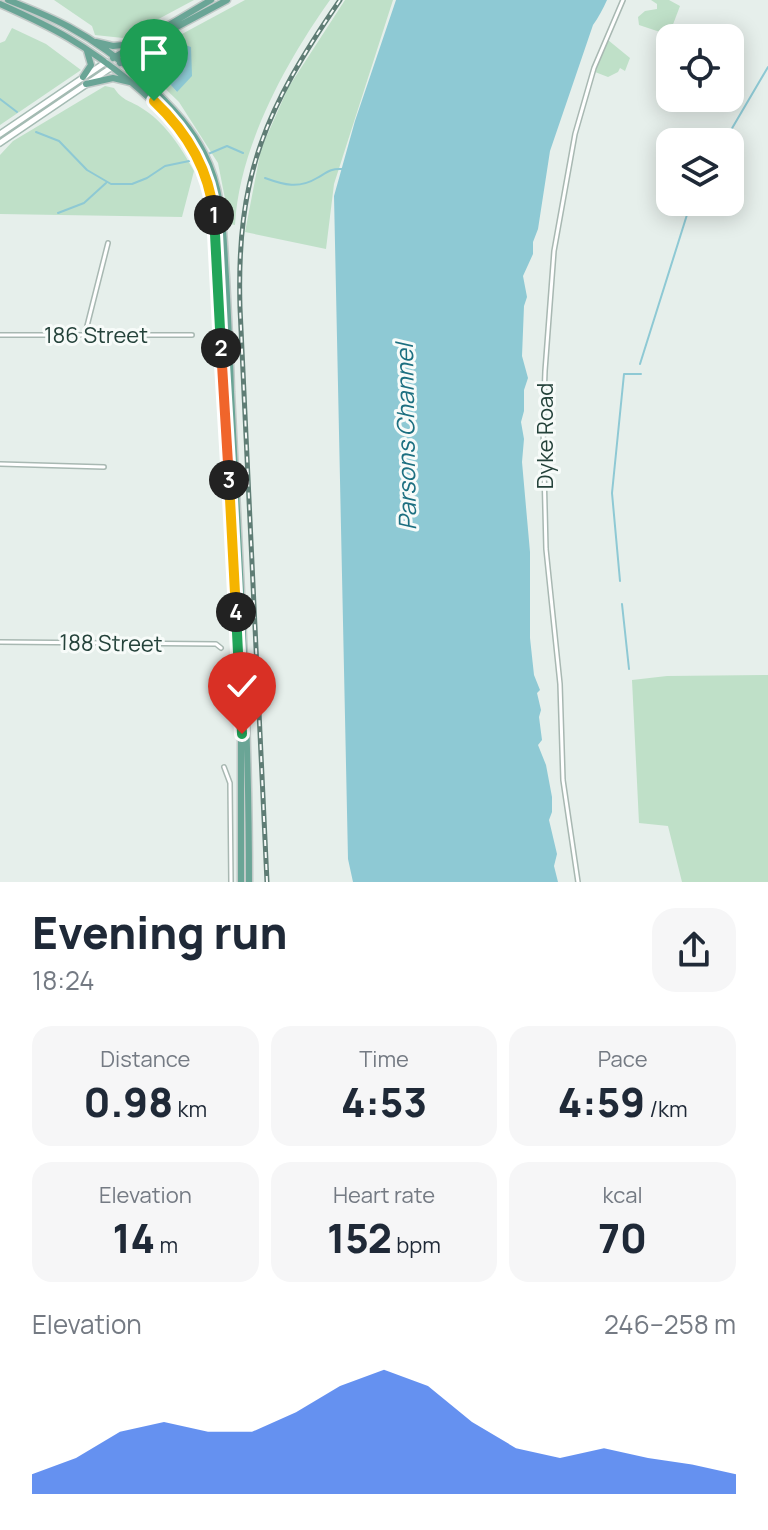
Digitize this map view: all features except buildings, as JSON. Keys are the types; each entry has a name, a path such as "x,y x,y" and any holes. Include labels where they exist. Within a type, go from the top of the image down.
{"main road":[{"path":"8,0 51,18 146,84 172,107 203,150 215,178 223,220 229,340 249,758 249,882"},
{"path":"0,134 211,0"},
{"path":"0,4 85,41 124,47 146,42 227,0"},
{"path":"0,143 85,80 91,61 85,41"},
{"path":"146,42 140,65 146,84"},
{"path":"114,62 131,82 186,129 202,165 214,221 241,707 241,882"},
{"path":"85,80 113,78 131,82"}],"street":[{"name":"Dyke Road","path":"578,882 563,780 560,684 546,549 544,385 554,251 572,150 583,98 623,0"},
{"path":"85,334 108,243"},
{"name":"186 Street","path":"0,335 192,335"},
{"path":"0,464 104,467"},
{"name":"188 Street","path":"0,642 216,644 221,648"},
{"path":"224,767 230,783 231,882"}],"green space":[{"path":"54,0 194,0 123,38 95,35 92,26"},
{"path":"245,0 330,0 297,50 255,136 238,195 235,225 230,224 218,163 179,102 149,73 150,56 156,48","holes":["172,47 177,92 155,67 159,57"]},
{"path":"345,0 393,0 334,184 326,249 245,232 261,149 288,88"},
{"path":"651,0 669,0 680,6 673,24 656,24 656,31 639,25 638,17 645,11 657,9 657,4"},
{"path":"12,28 46,44 81,70 0,125 0,43 5,41"},
{"path":"608,40 630,58 625,71 620,68 608,77 595,72"},
{"path":"105,86 114,88 123,98 157,120 189,162 194,171 182,217 0,214 0,155 13,141"},
{"path":"216,207 220,223 230,450"},
{"path":"768,675 768,882 682,882 668,826 639,823 632,680 667,676"}],"water":[{"name":"Parsons Channel","path":"396,0 607,0 593,25 550,151 533,254 523,276 527,297 522,356 528,378 521,422 530,552 530,638 534,675 540,690 537,693 542,740 538,745 546,765 552,797 549,820 557,854 554,866 558,882 353,882 348,859 334,196 355,121"},
{"path":"182,44 191,47 192,76 177,92 154,66 165,52"}],"waterway":[{"path":"732,128 768,67"},
{"path":"0,99 17,112"},
{"path":"36,132 59,141 87,170 111,184 132,184 165,166 194,160"},
{"path":"208,154 227,146 243,153"},
{"path":"265,178 298,185 332,170 342,169"},
{"path":"58,213 84,203 106,183"},
{"path":"640,364 687,216"},
{"path":"620,581 612,493 624,374 641,374"},
{"path":"622,604 629,669"}],"railway":[{"path":"267,882 240,261 250,180 261,144 293,75 340,0"}],"route":[{"path":"154,101 174,121 194,150 202,165 214,211 242,734"}]}
